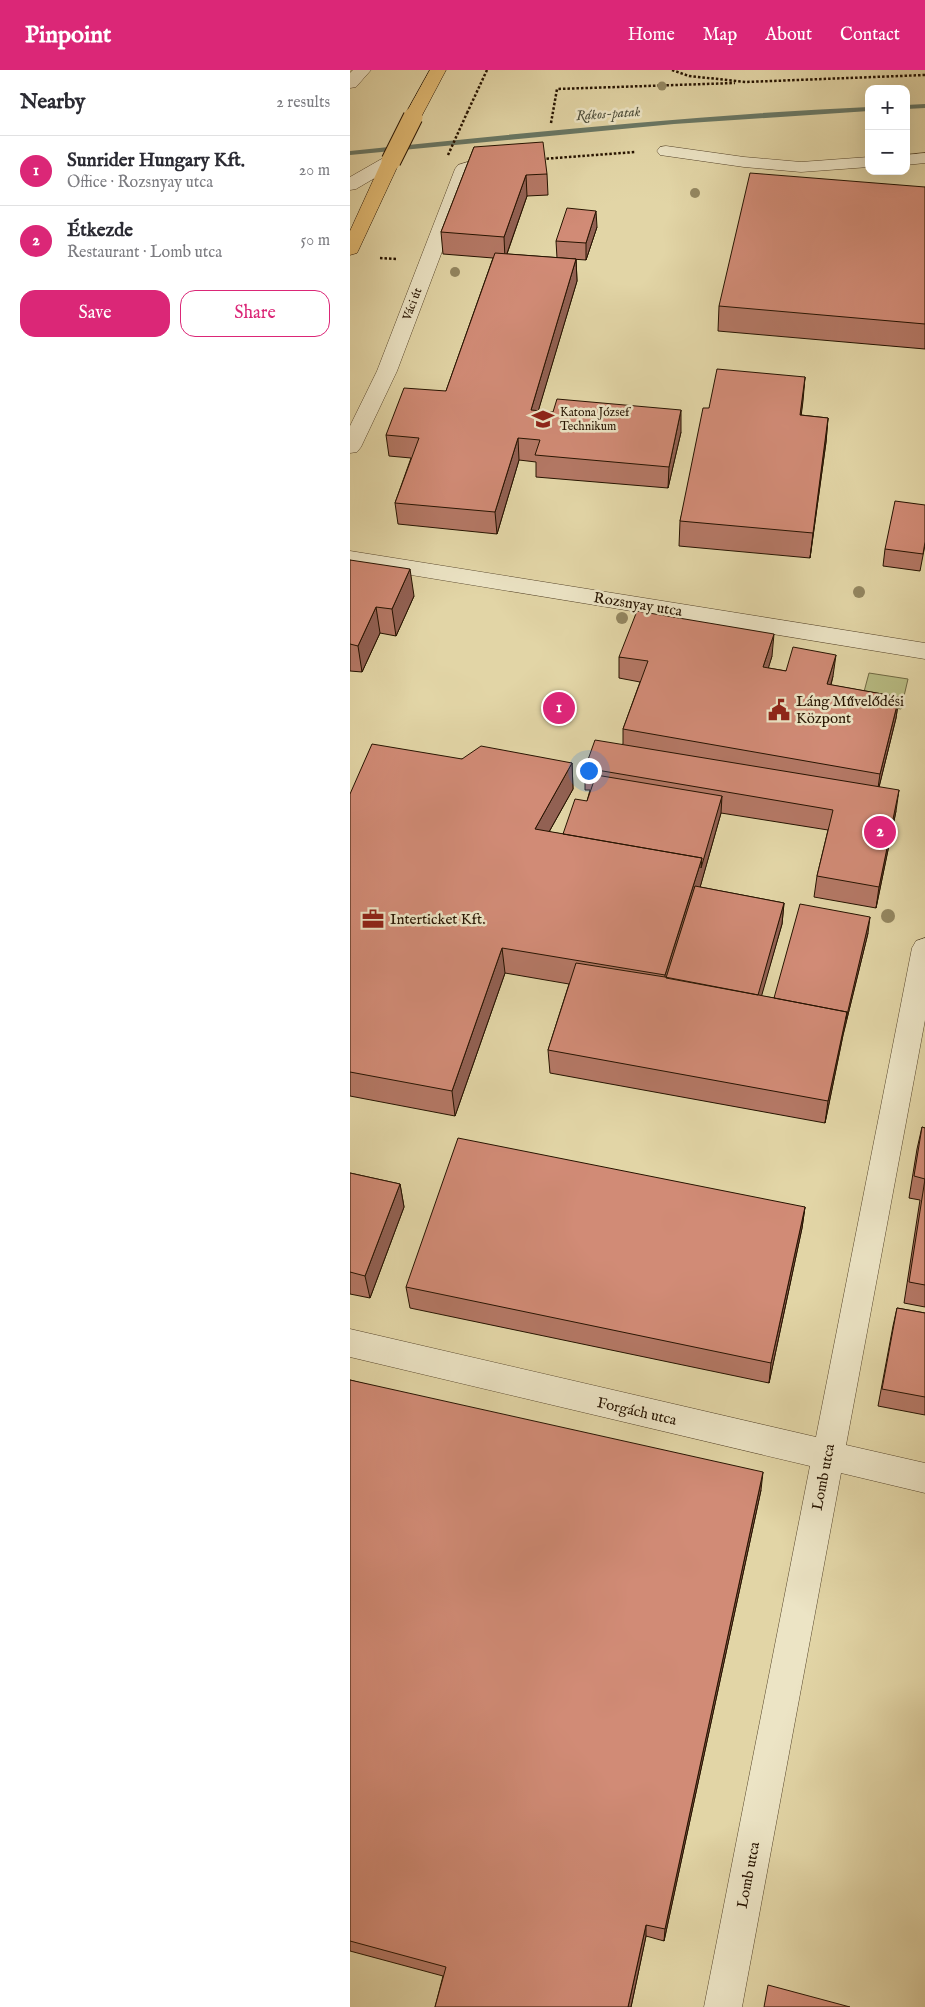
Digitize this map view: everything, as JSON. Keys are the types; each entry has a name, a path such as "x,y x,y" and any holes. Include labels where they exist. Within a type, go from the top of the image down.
{"main road":[{"path":"350,249 356,226 438,70"}],"street":[{"path":"666,151 744,162 801,167 865,162"},
{"path":"910,160 925,158"},
{"path":"350,185 391,161"},
{"name":"Váci út","path":"350,447 387,371 464,169 474,165"},
{"name":"Rozsnyay utca","path":"350,558 925,651"},
{"name":"Lomb utca","path":"723,2007 925,948"},
{"name":"Forgách utca","path":"350,1344 925,1478"}],"path":[{"path":"448,155 487,70"},
{"path":"672,70 689,76 746,82"},
{"path":"552,123 557,89 925,74"},
{"path":"534,160 666,151"}],"green space":[{"path":"869,673 908,679 901,709 861,703"}],"building":[{"path":"543,142 547,174 526,175 504,237 441,232 474,147"},
{"path":"750,173 925,187 925,324 719,306"},
{"path":"567,208 596,211 586,243 556,241"},
{"path":"495,253 576,259 531,410 553,412 557,399 681,410 669,467 535,455 540,440 518,438 495,512 395,503 419,438 386,435 404,388 446,391"},
{"path":"717,369 805,377 800,415 828,418 813,533 680,521 703,408 709,408"},
{"path":"895,501 925,505 925,542 923,554 885,549"},
{"path":"350,560 410,569 392,609 376,607 358,646 350,644"},
{"path":"637,611 774,634 763,667 786,671 793,647 836,655 827,684 899,697 880,774 623,729 648,661 619,657"},
{"path":"595,740 899,790 879,887 817,876 833,810 585,768"},
{"path":"372,744 462,759 481,746 572,763 535,829 702,858 665,975 502,948 452,1091 350,1072 350,794"},
{"path":"596,775 722,796 701,868 702,858 563,834 575,799 587,801"},
{"path":"695,886 784,903 758,995 666,978"},
{"path":"800,904 870,917 846,1019 847,1012 774,998"},
{"path":"576,963 665,977 847,1012 828,1101 548,1050"},
{"path":"922,1127 925,1128 925,1179 914,1176"},
{"path":"458,1138 805,1207 771,1363 406,1287"},
{"path":"350,1173 400,1184 365,1276 350,1272"},
{"path":"925,1179 925,1285 909,1282"},
{"path":"897,1308 925,1313 925,1397 882,1389"},
{"path":"350,1380 763,1472 665,1929 646,1925 628,2007 435,2007 446,1967 350,1941"},
{"path":"768,1985 850,2007 764,2007"}],"waterway":[{"name":"Rákos-patak","path":"910,107 925,106"},
{"name":"Rákos-patak","path":"350,153 674,121 865,109"}],"place":[{"name":"Katona József Technikum","path":"543,419"},
{"name":"Sunrider Hungary Kft.","path":"559,708"},
{"name":"Láng Művelődési Központ","path":"779,710"},
{"name":"Étkezde","path":"880,832"},
{"name":"Interticket Kft.","path":"373,919"}]}
